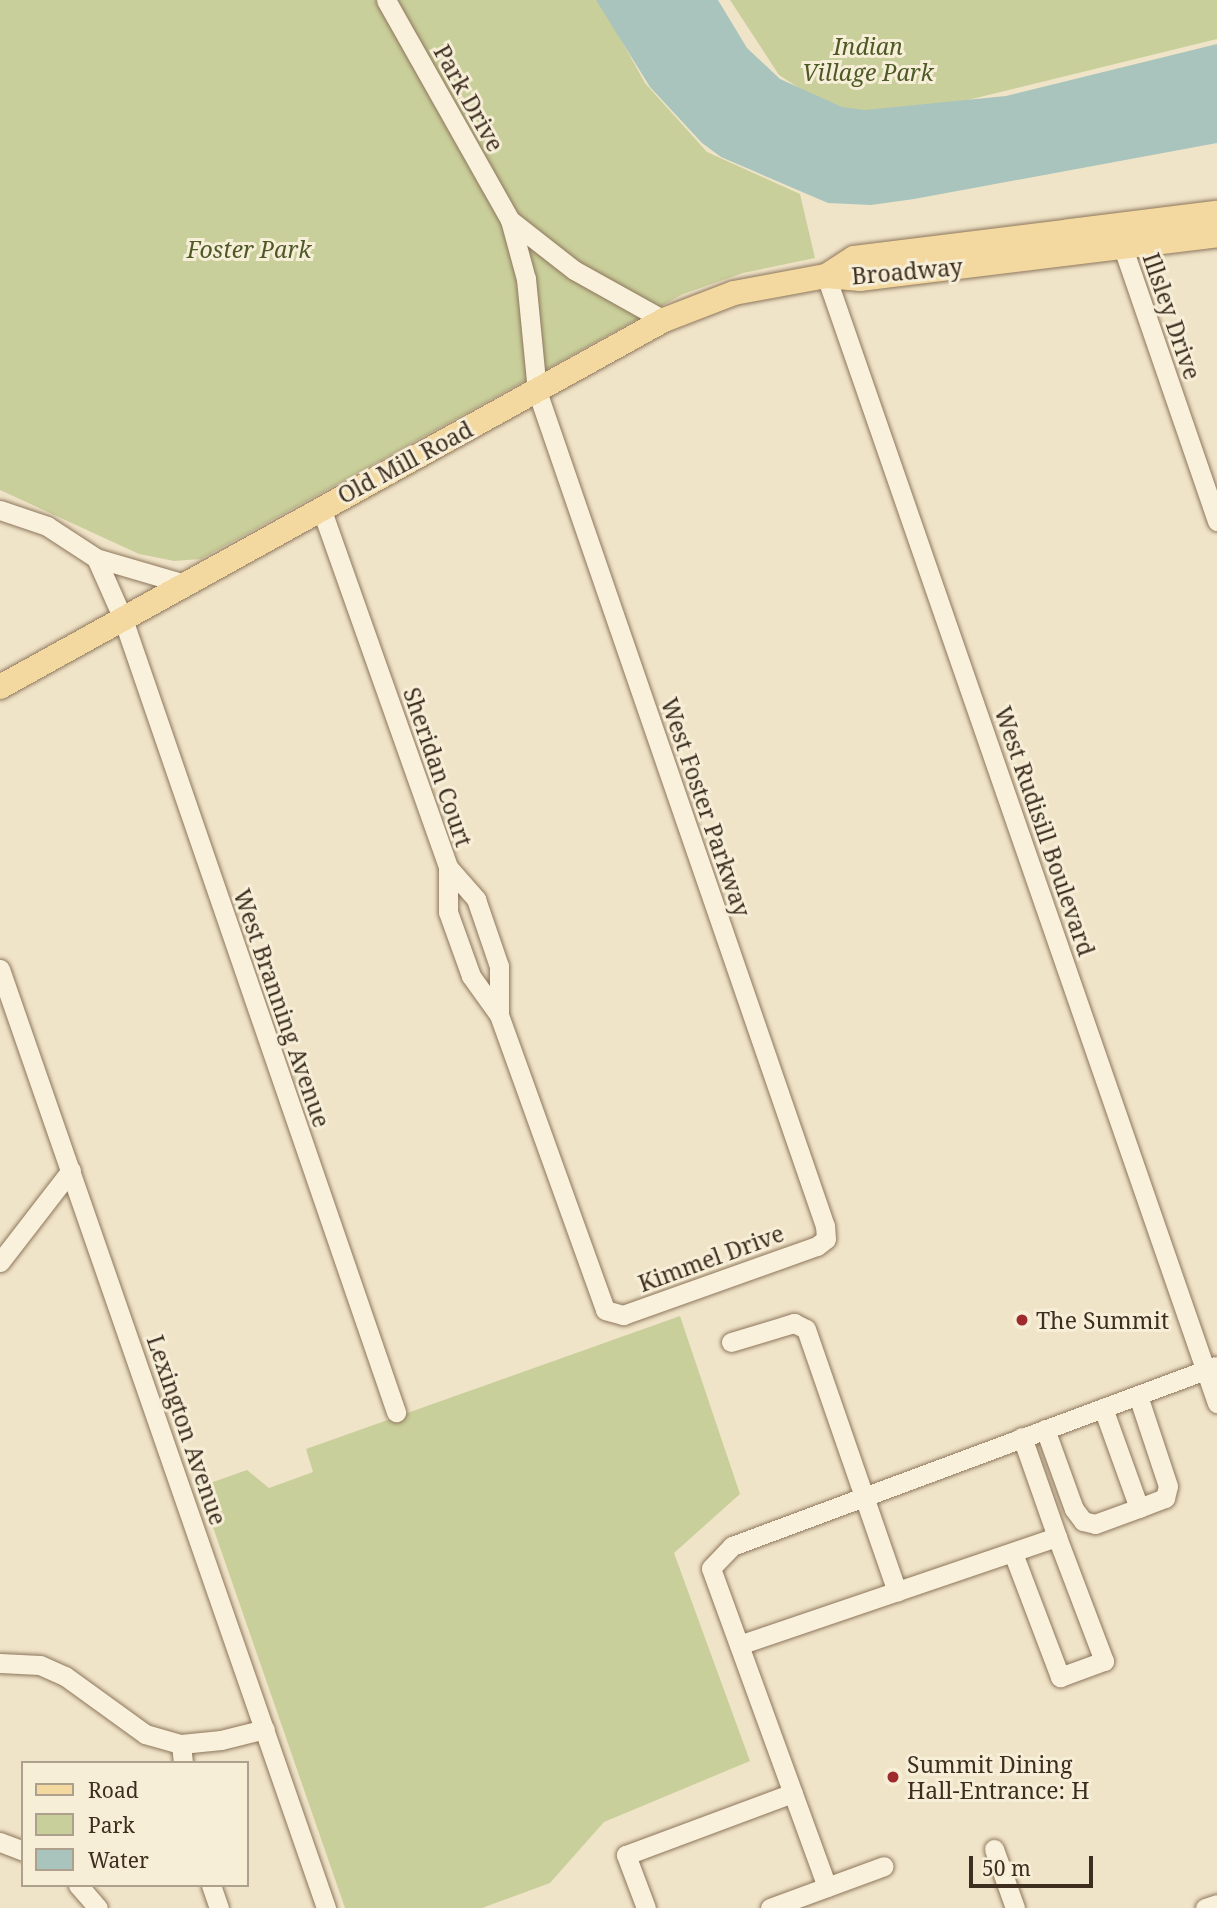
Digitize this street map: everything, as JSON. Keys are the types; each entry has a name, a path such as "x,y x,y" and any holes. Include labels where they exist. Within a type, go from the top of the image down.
{"main road":[{"name":"Broadway","path":"826,276 854,258 1217,213"},
{"name":"Broadway","path":"826,276 861,279 1217,235"},
{"name":"Old Mill Road","path":"0,687 664,320 734,293 826,276"}],"street":[{"name":"Park Drive","path":"386,0 510,220 526,279 537,391"},
{"name":"Park Drive","path":"510,220 574,270 664,320"},
{"name":"Illsley Drive","path":"1122,246 1217,521"},
{"name":"West Rudisill Boulevard","path":"826,276 1211,1368 1217,1403"},
{"name":"West Foster Parkway","path":"537,391 826,1239"},
{"name":"Sheridan Court","path":"321,508 448,867 446,891 453,925 471,976 499,1015 599,1299 609,1313"},
{"path":"0,510 47,526 96,558 185,584"},
{"name":"West Branning Avenue","path":"96,558 122,619 396,1412"},
{"path":"448,867 476,899 499,966 499,1015"},
{"name":"Lexington Avenue","path":"0,970 326,1908"},
{"path":"0,1262 71,1170"},
{"name":"Kimmel Drive","path":"609,1313 623,1315 826,1239"},
{"path":"731,1342 794,1323 806,1329 897,1592"},
{"path":"827,1887 711,1568 732,1546 1211,1368"},
{"path":"1045,1429 1073,1509 1083,1521 1095,1524 1165,1498 1168,1486 1138,1396"},
{"path":"1103,1408 1139,1508"},
{"path":"1013,1553 1060,1677 1104,1661 1022,1437"},
{"path":"739,1645 1057,1537"},
{"path":"0,1662 40,1665 65,1676 145,1734 182,1753 265,1729"},
{"path":"646,1908 626,1856 793,1793"},
{"path":"0,1842 21,1850"},
{"path":"994,1849 1015,1908"},
{"path":"770,1908 884,1866"},
{"path":"80,1887 98,1908"},
{"path":"212,1887 219,1908"},
{"path":"1205,1908 1217,1904"}],"green space":[{"name":"Foster Park","path":"0,0 599,0 645,83 707,152 800,194 815,258 743,273 683,294 201,559 174,561 139,554 0,490"},
{"name":"Indian Village Park","path":"730,0 1217,0 1217,39 882,121 844,117 779,75"},
{"path":"680,1316 740,1494 674,1553 750,1761 604,1822 550,1883 482,1908 345,1908 199,1487 247,1470 269,1488 313,1472 306,1449"}],"water":[{"path":"596,0 718,0 747,48 780,79 842,107 865,110 1006,96 1217,44 1217,143 914,199 871,205 828,203 721,157 702,143 650,87"}],"place":[{"name":"The Summit","path":"1022,1320"},
{"name":"Summit Dining Hall-Entrance: H","path":"893,1777"}]}
